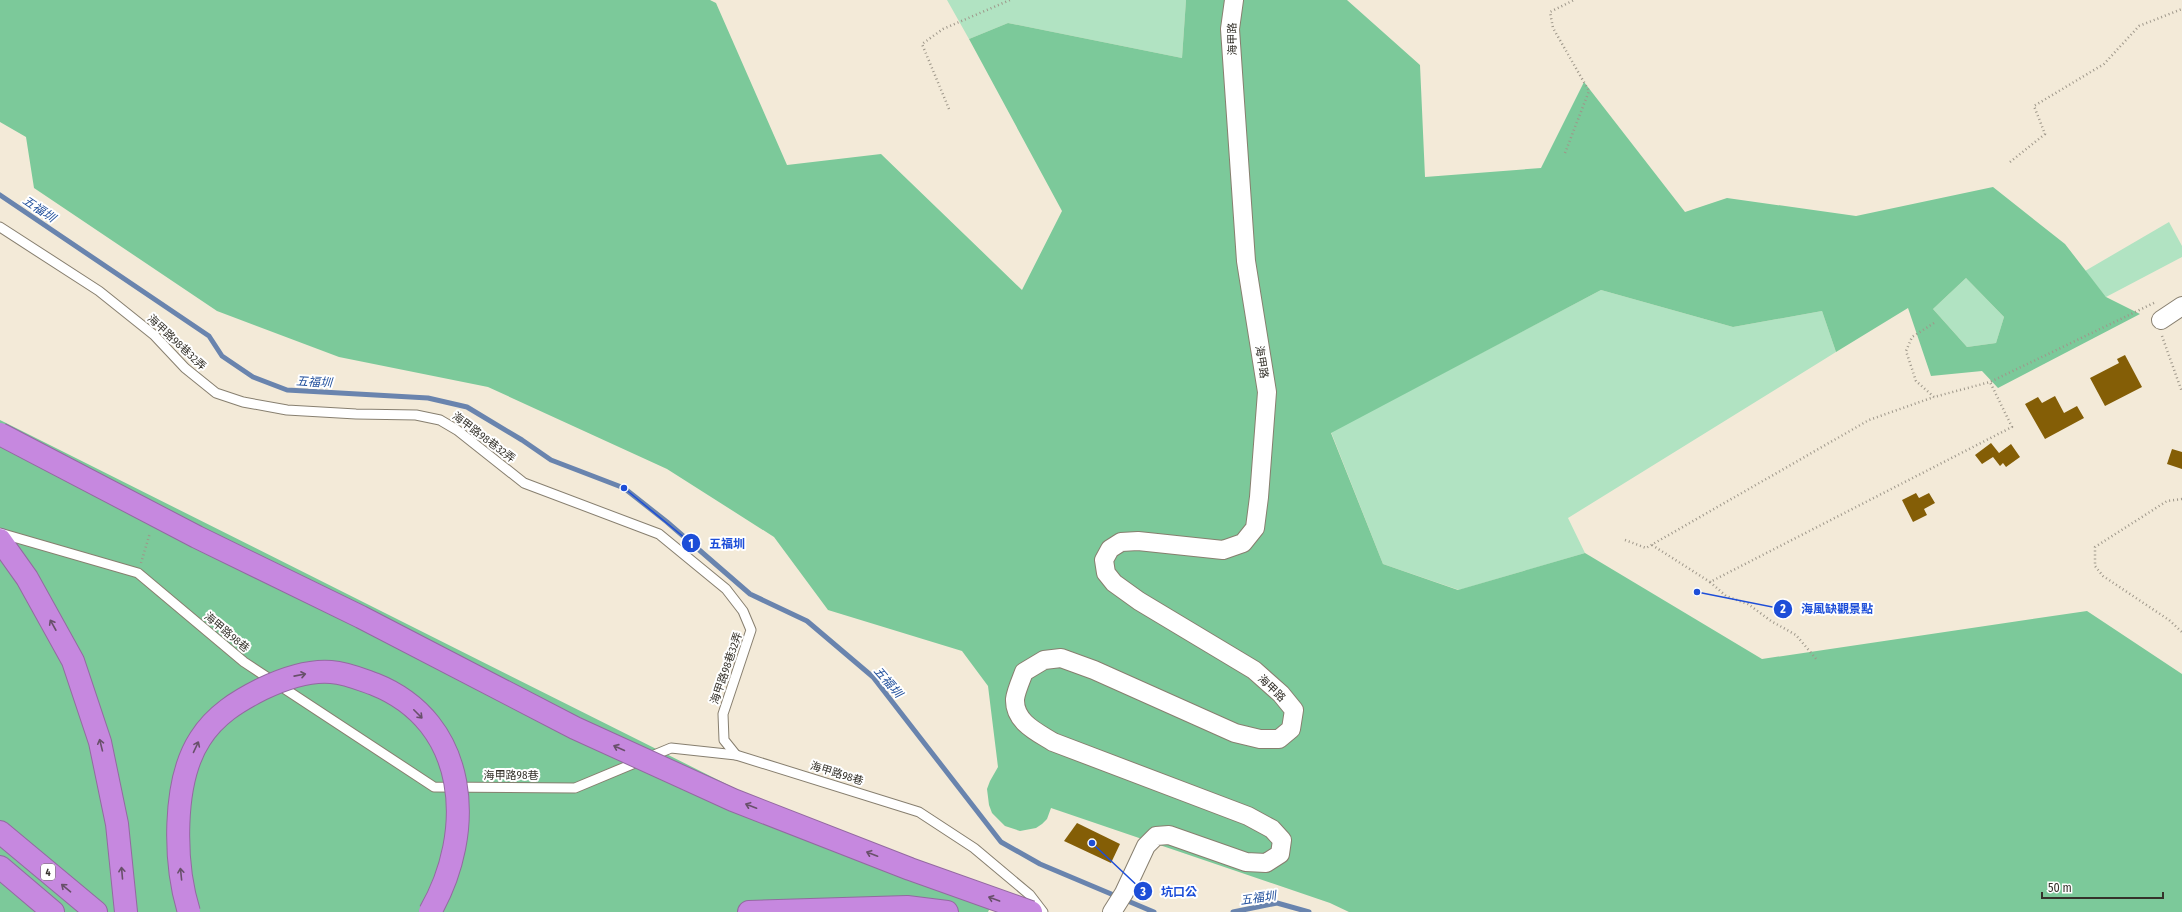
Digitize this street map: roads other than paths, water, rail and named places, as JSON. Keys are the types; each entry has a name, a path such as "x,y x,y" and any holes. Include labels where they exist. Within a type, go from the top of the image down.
{"highway":[{"path":"0,434 197,537 361,617 575,728 733,800 910,869 1031,912"},
{"path":"0,540 27,578 76,669 100,742 117,824 126,912"},
{"path":"189,912 183,893 178,837 178,817 184,777 200,739 219,717 242,699 294,676 329,672 344,673 385,689 401,698 418,713 442,745 456,784 459,819 452,860 442,891 430,912"},
{"name":"4","path":"0,832 96,912"},
{"path":"0,867 51,912"},
{"path":"0,878 51,912"},
{"path":"749,912 907,907 947,912"}],"street":[{"name":"海甲路","path":"1112,912 1124,893 1146,846 1156,836 1169,835 1246,862 1266,863 1280,854 1282,840 1272,829 1248,816 1053,742 1033,730 1021,719 1015,700 1024,672 1044,660 1061,658 1094,670 1234,733 1260,739 1279,739 1291,729 1294,710 1281,694 1254,670 1139,601 1114,584 1106,572 1104,560 1110,549 1121,542 1138,541 1223,550 1243,543 1255,528 1259,497 1266,392 1246,261 1230,29 1234,0"},
{"path":"2161,311 2182,306"}],"lane":[{"name":"海甲路98巷32弄","path":"0,227 99,290 154,335 185,368 216,393 244,402 287,410 356,414 416,415 440,420 457,430 524,483 659,534 726,589 744,611 752,630 723,714 724,740 736,755"},
{"name":"海甲路98巷","path":"0,533 138,573 244,662 434,787 575,788 671,748 736,755 919,812 974,848 1030,895 1043,912"}],"waterway":[{"name":"五福圳","path":"0,195 209,336 222,356 253,377 287,390 428,398 467,407 522,440 551,460 624,488 667,522 750,594 807,621 873,677 1001,842 1040,864 1154,912"},
{"name":"五福圳","path":"1233,912 1277,903 1309,912"}],"place":[{"name":"五福圳","path":"624,488"},
{"name":"海風缺觀景點","path":"1697,592"},
{"name":"坑口公","path":"1092,843"}]}
